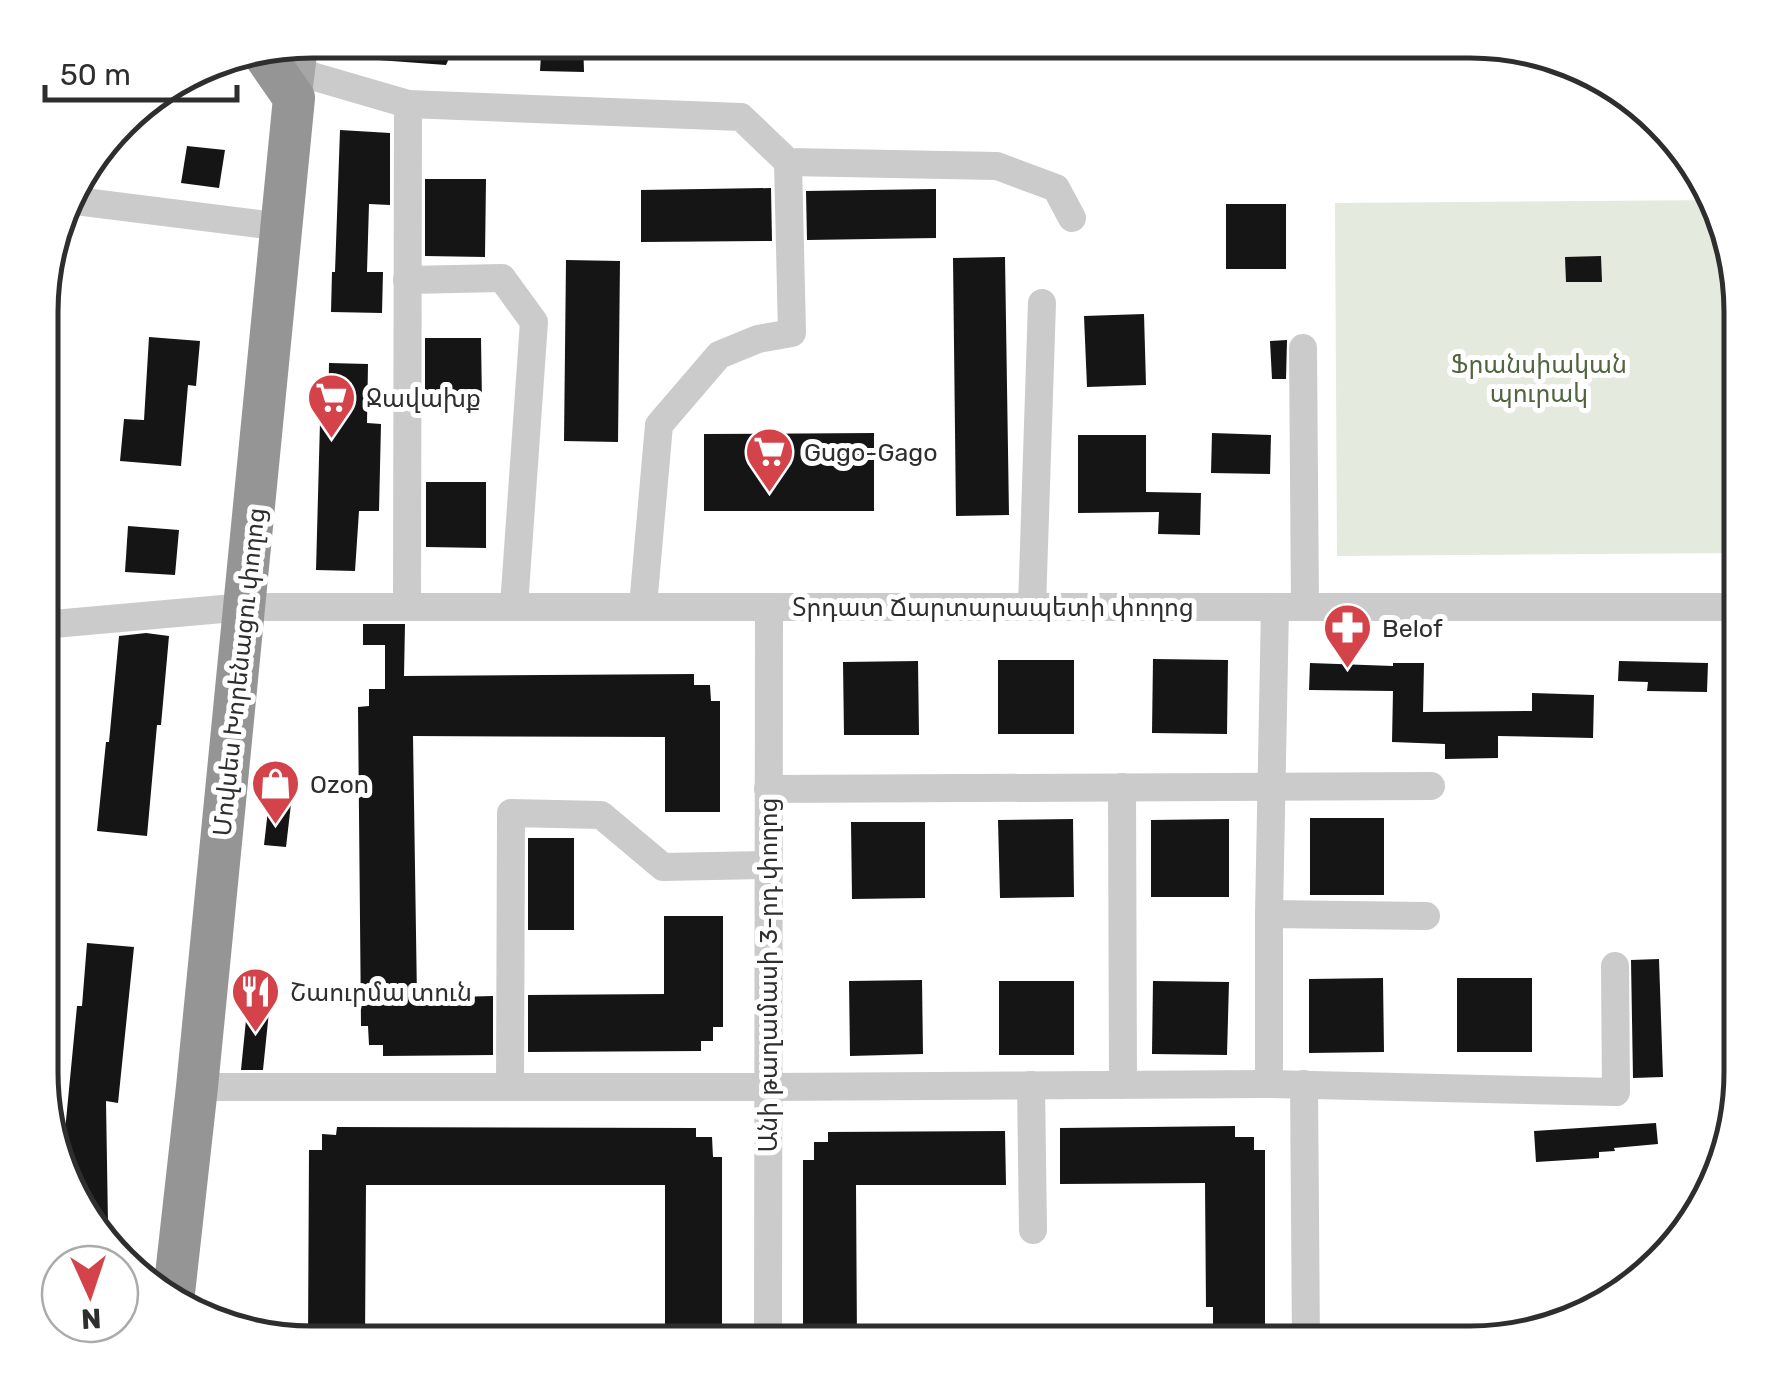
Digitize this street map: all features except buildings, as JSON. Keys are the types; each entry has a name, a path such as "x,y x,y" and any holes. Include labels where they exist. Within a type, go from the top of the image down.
{"highway":[{"name":"Մովսես Խորենացու փողոց","path":"175,1287 298,71"}],"street":[{"path":"298,71 408,104 741,116 788,162 997,166 1056,188 1072,218"},
{"path":"407,606 408,104"},
{"path":"643,606 659,425 719,355 758,339 792,333 788,162"},
{"path":"83,202 283,227"},
{"path":"407,280 502,278 534,322 514,606"},
{"path":"1032,606 1042,302"},
{"path":"1302,348 1305,607"},
{"name":"Տրդատ Ճարտարապետի փողոց","path":"58,624 245,606 1724,607"},
{"path":"1269,1084 1275,606"},
{"name":"Անի թաղամասի 3-րդ փողոց","path":"768,1326 769,607"},
{"path":"768,789 1431,786"},
{"path":"1122,787 1123,1085"},
{"path":"510,1087 511,814 601,815 664,867 768,865"},
{"path":"1269,914 1426,916"},
{"path":"198,1087 1304,1084 1616,1092 1615,966"},
{"path":"1304,1084 1306,1326"},
{"path":"1032,1086 1033,1230"}],"green space":[{"name":"Ֆրանսիական պուրակ","path":"1698,200 1716,246 1722,278 1724,553 1337,556 1335,203"}],"place":[{"name":"Ջավախք","path":"331,440"},
{"name":"Gugo-Gago","path":"769,494"},
{"name":"Belof","path":"1347,670"},
{"name":"Ozon","path":"275,826"},
{"name":"Շաուրմա տուն","path":"255,1034"}]}
